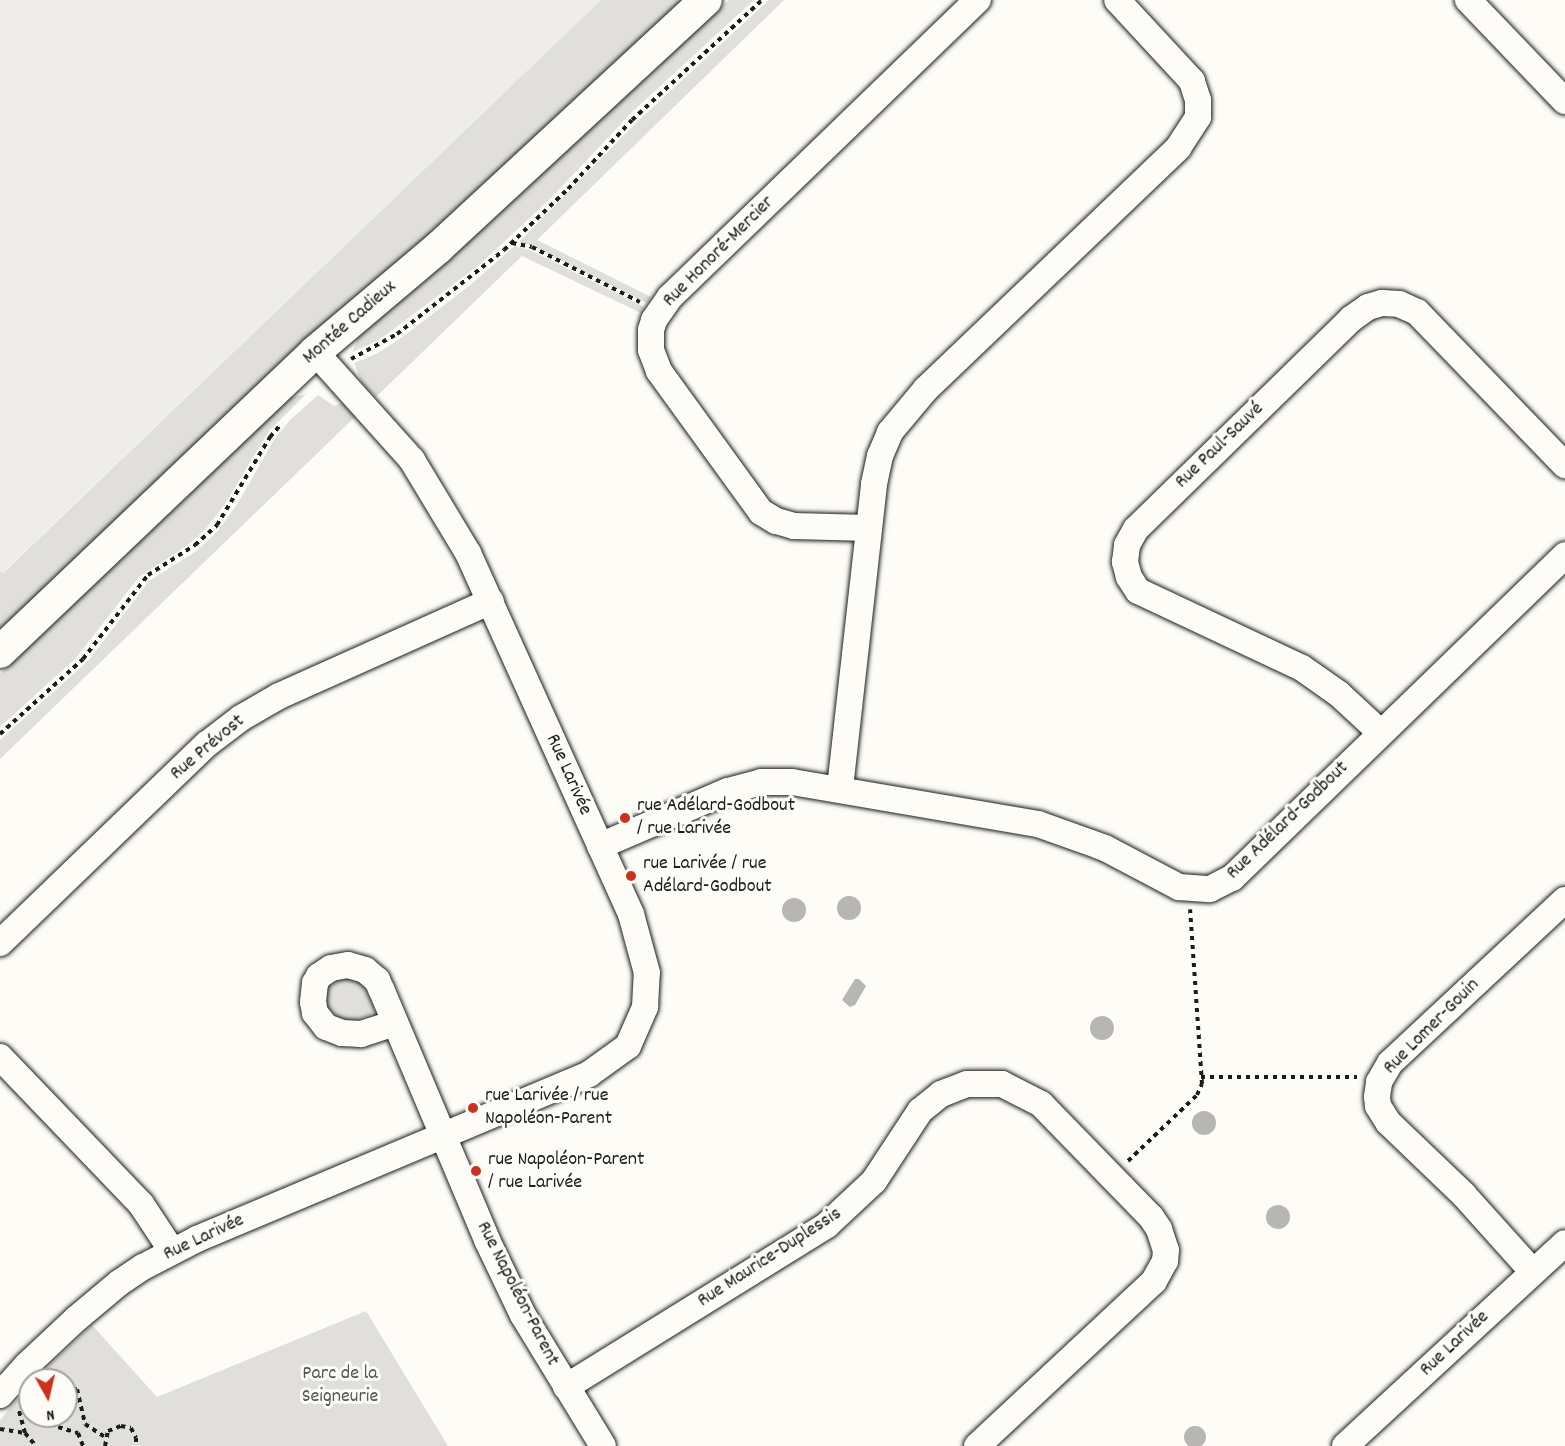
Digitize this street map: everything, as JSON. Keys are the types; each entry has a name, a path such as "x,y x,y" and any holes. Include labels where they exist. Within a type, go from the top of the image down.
{"street":[{"name":"Montée Cadieux","path":"0,652 315,352 438,248 706,0"},
{"name":"Rue Honoré-Mercier","path":"869,528 794,526 776,522 761,512 659,371 651,350 651,330 654,320 670,297 978,0"},
{"path":"840,788 869,528 880,456 898,420 1178,148 1194,127 1199,108 1192,81 1117,0"},
{"path":"1468,0 1565,100"},
{"name":"Rue Paul-Sauvé","path":"1380,732 1329,685 1302,668 1138,591 1129,578 1125,562 1127,544 1136,529 1352,319 1368,307 1382,303 1399,304 1417,312 1565,465"},
{"name":"Rue Larivée","path":"7,1399 27,1365 97,1300 119,1283 172,1251 589,1074 618,1055 634,1035 645,1007 647,973 639,936 491,601 453,525 412,460 315,352"},
{"name":"Rue Adélard-Godbout","path":"600,846 747,785 792,782 840,788 1038,824 1105,848 1179,886 1200,890 1210,889 1232,878 1565,555"},
{"name":"Rue Prévost","path":"0,943 201,750 241,718 279,696 491,601"},
{"name":"Rue Lomer-Gouin","path":"1533,1272 1464,1195 1388,1122 1378,1106 1377,1097 1379,1082 1390,1063 1565,900"},
{"path":"395,1023 443,1135"},
{"path":"0,1057 141,1204 172,1251"},
{"name":"Rue Maurice-Duplessis","path":"566,1387 827,1225 874,1181 920,1111 941,1094 967,1084 1002,1084 1041,1104 1151,1217 1159,1229 1166,1250 1165,1261 1154,1281 977,1446"},
{"name":"Rue Napoléon-Parent","path":"443,1135 523,1315 603,1446"},
{"name":"Rue Larivée","path":"1345,1446 1565,1243"}],"path":[{"name":"Montée Cadieux","path":"352,358 397,334 463,285 512,243 568,189 632,120 762,0"},
{"path":"512,243 532,247 646,305"},
{"path":"0,734 83,659 148,575 195,545 217,525 270,437 286,418"},
{"path":"1124,1166 1197,1095 1202,1084 1190,905"},
{"path":"1201,1077 1296,1075 1363,1077"},
{"path":"78,1392 80,1393 82,1418 93,1431 105,1437"},
{"path":"7,1399 18,1408 25,1433 36,1446"},
{"path":"105,1446 105,1437 113,1427 127,1426 135,1433 136,1446"},
{"path":"64,1428 78,1433 83,1446"},
{"path":"0,1429 25,1433"},
{"path":"82,1439 93,1431"}],"shaded area":[{"path":"0,0 601,0 2,573 0,571"},
{"path":"849,896 854,897 860,903 860,913 854,919 849,920 844,919 838,913 837,908 838,903 844,897"},
{"path":"794,898 799,899 805,905 805,915 799,921 794,922 789,921 783,915 782,910 783,905 789,899"},
{"path":"855,979 859,979 866,986 855,1005 850,1007 842,1000"},
{"path":"1102,1016 1107,1017 1113,1023 1113,1033 1107,1039 1102,1040 1097,1039 1091,1033 1090,1028 1091,1023 1097,1017"},
{"path":"1204,1111 1209,1112 1215,1118 1215,1128 1209,1134 1204,1135 1199,1134 1193,1128 1192,1123 1193,1118 1199,1112"},
{"path":"1278,1205 1283,1206 1289,1212 1289,1222 1283,1228 1278,1229 1273,1228 1267,1222 1266,1217 1267,1212 1273,1206"},
{"path":"1195,1426 1203,1429 1206,1437 1203,1445 1195,1448 1187,1445 1184,1437 1187,1429"}],"green space":[{"path":"601,0 684,0 483,188 280,364 0,632 0,571 3,573"},
{"path":"729,0 754,0 632,112 551,198 479,265 379,340 352,352 359,336 436,271"},
{"path":"769,0 784,0 537,240 651,297 647,303 532,246 519,242 638,121"},
{"path":"515,246 530,250 644,307 641,313 522,256 376,397 362,383 354,363 378,353 401,338 469,286"},
{"path":"306,394 269,431 225,504 205,530 188,545 139,577 76,658 0,727 0,674 288,398"},
{"path":"318,395 334,406 342,403 356,416 0,759 0,740 89,660 149,581 195,552 217,532 238,503 275,438 290,420"},
{"path":"344,977 353,977 361,982 373,1005 374,1010 370,1015 351,1021 341,1020 327,1007 327,989"},
{"name":"Parc de la Seigneurie","path":"366,1311 448,1446 0,1446 0,1420 18,1398 18,1428 78,1428 78,1368 47,1368 92,1325 157,1397"}],"place":[{"name":"rue Adélard-Godbout / rue Larivée","path":"625,818"},
{"name":"rue Larivée / rue Adélard-Godbout","path":"631,876"},
{"name":"rue Larivée / rue Napoléon-Parent","path":"473,1108"},
{"name":"rue Napoléon-Parent / rue Larivée","path":"476,1171"}]}
